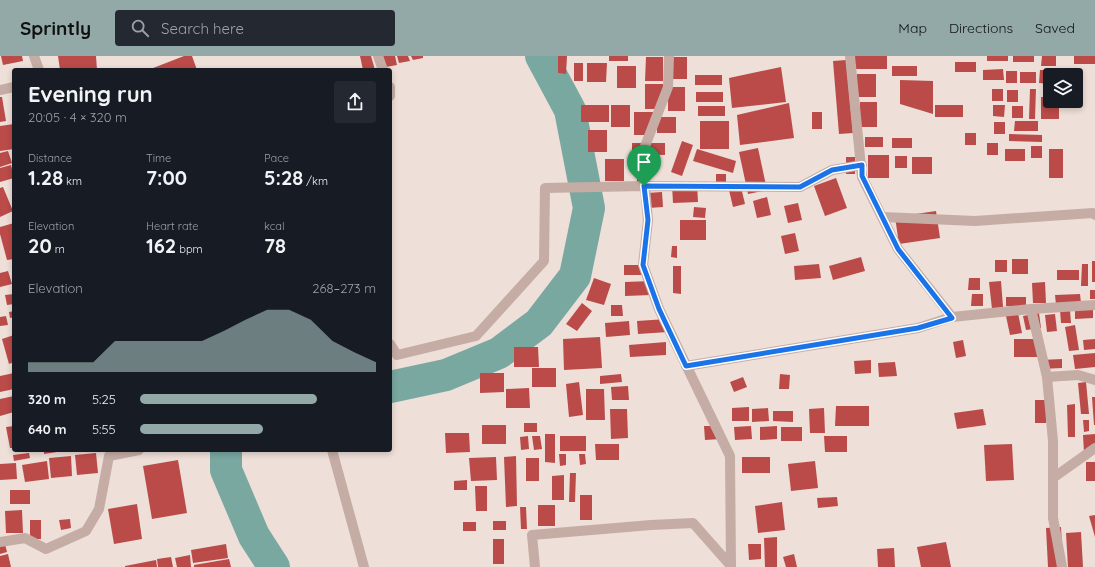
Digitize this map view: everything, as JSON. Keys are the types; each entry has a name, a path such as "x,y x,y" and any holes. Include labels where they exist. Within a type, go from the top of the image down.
{"street":[{"path":"34,56 37,68"},
{"path":"378,56 382,68"},
{"path":"669,56 668,87 642,154 648,220 643,265 659,309 730,456 731,566"},
{"path":"850,56 862,176 898,249 952,318"},
{"path":"0,90 12,87"},
{"path":"392,347 397,355 476,336 544,261 545,188 644,186 800,187 832,170 862,165"},
{"path":"883,217 975,221 1093,213 1095,215"},
{"path":"686,366 918,328 952,318 1095,304"},
{"path":"1031,310 1047,377 1053,441 1054,518 1062,567"},
{"path":"1047,377 1078,375 1095,380"},
{"path":"1053,478 1095,448"},
{"path":"0,542 26,538 46,549 86,531 99,509 109,456 129,452"},
{"path":"333,452 364,567"},
{"path":"535,567 532,535 650,525 693,523 731,566"}],"building":[{"path":"1,56 22,56 23,61 3,65"},
{"path":"58,56 96,56 97,68 60,68"},
{"path":"184,56 192,56 196,68 153,68"},
{"path":"360,56 371,56 374,68 363,68"},
{"path":"383,56 395,56 397,65 386,67"},
{"path":"397,56 408,56 410,61 399,63"},
{"path":"411,56 423,56 423,58 413,60"},
{"path":"558,56 567,56 566,74 558,73"},
{"path":"609,56 628,56 628,61 609,61"},
{"path":"854,56 887,56 887,69 854,69"},
{"path":"987,56 1008,56 1008,61 987,61"},
{"path":"1013,56 1034,56 1034,62 1013,62"},
{"path":"1042,56 1056,56 1056,66 1041,66"},
{"path":"1074,56 1095,56 1095,64 1074,64"},
{"path":"646,57 663,57 663,81 645,81"},
{"path":"668,57 687,57 687,79 668,79"},
{"path":"846,60 853,133 839,134 833,61"},
{"path":"955,62 976,62 976,72 955,72"},
{"path":"574,63 583,63 583,81 574,81"},
{"path":"587,63 607,63 606,82 587,82"},
{"path":"617,66 636,66 636,88 617,88"},
{"path":"892,66 917,66 917,76 892,76"},
{"path":"781,67 786,102 732,108 729,78"},
{"path":"1003,69 1004,80 983,80 983,70"},
{"path":"1040,70 1043,70 1043,83 1039,83"},
{"path":"1006,71 1017,71 1017,83 1006,83"},
{"path":"1020,72 1036,72 1036,83 1020,83"},
{"path":"857,74 876,74 876,97 857,97"},
{"path":"695,75 722,75 722,85 695,85"},
{"path":"900,80 933,81 933,114 900,104"},
{"path":"645,84 663,84 663,109 645,109"},
{"path":"668,87 685,87 685,111 668,111"},
{"path":"992,89 1003,89 1003,101 992,101"},
{"path":"1030,89 1036,89 1035,119 1029,119"},
{"path":"1007,90 1018,90 1018,102 1007,102"},
{"path":"696,92 723,92 723,102 696,102"},
{"path":"0,97 2,97 6,121 0,122"},
{"path":"1041,97 1043,97 1043,108 1059,108 1059,119 1041,119"},
{"path":"860,102 877,102 877,127 860,127"},
{"path":"789,103 794,138 740,145 737,115"},
{"path":"581,105 609,105 609,122 581,122"},
{"path":"611,105 630,105 630,127 611,127"},
{"path":"935,105 963,105 963,117 935,117"},
{"path":"993,105 1005,105 1004,117 993,116"},
{"path":"698,106 725,106 725,116 698,116"},
{"path":"1012,106 1023,106 1023,118 1012,118"},
{"path":"634,112 653,112 653,135 634,135"},
{"path":"812,112 822,112 822,129 812,129"},
{"path":"657,117 676,117 676,133 657,133"},
{"path":"700,121 729,121 729,149 700,149"},
{"path":"1015,121 1038,121 1038,131 1014,131"},
{"path":"994,122 1005,122 1005,134 994,134"},
{"path":"12,124 12,149 0,151 0,126"},
{"path":"588,130 607,130 607,152 588,152"},
{"path":"965,133 976,133 976,145 965,145"},
{"path":"1009,134 1042,135 1042,142 1009,141"},
{"path":"865,137 883,137 883,147 865,147"},
{"path":"892,138 912,138 912,148 892,148"},
{"path":"682,141 693,145 682,176 671,172"},
{"path":"632,143 665,143 665,155 632,154"},
{"path":"987,143 998,143 998,155 987,155"},
{"path":"1031,146 1042,146 1042,158 1031,158"},
{"path":"758,148 767,190 748,194 739,152"},
{"path":"697,149 736,161 733,173 693,161"},
{"path":"1005,149 1025,149 1025,161 1005,161"},
{"path":"1049,149 1063,149 1063,178 1049,178"},
{"path":"8,151 12,163 0,167 0,153"},
{"path":"868,155 889,155 889,178 868,178"},
{"path":"895,156 907,156 907,168 895,168"},
{"path":"846,157 855,157 855,174 846,174"},
{"path":"912,157 932,157 932,174 912,174"},
{"path":"605,159 624,159 624,181 605,181"},
{"path":"637,160 659,160 644,186 637,181"},
{"path":"11,165 12,179 0,182 0,168"},
{"path":"716,174 726,174 726,191 716,191"},
{"path":"836,178 847,208 825,216 814,186"},
{"path":"697,183 698,202 673,203 672,185"},
{"path":"740,183 745,204 733,207 728,186"},
{"path":"3,187 12,211 0,217 0,188"},
{"path":"662,192 663,207 648,208 647,193"},
{"path":"767,197 771,215 757,218 753,201"},
{"path":"798,203 802,220 788,223 784,206"},
{"path":"694,207 706,208 705,218 693,217"},
{"path":"936,211 940,238 899,244 895,217"},
{"path":"680,220 706,220 706,240 680,240"},
{"path":"12,224 12,259 7,260 0,234 0,227"},
{"path":"795,233 799,251 785,254 781,236"},
{"path":"672,246 677,246 677,258 671,257"},
{"path":"861,257 865,271 833,280 829,266"},
{"path":"1012,259 1028,259 1028,274 1012,274"},
{"path":"995,260 1007,260 1007,272 995,272"},
{"path":"1092,261 1095,261 1095,282 1092,282"},
{"path":"819,264 821,278 795,280 794,266"},
{"path":"1082,264 1088,264 1088,286 1081,286"},
{"path":"624,265 643,265 643,275 624,275"},
{"path":"673,266 681,266 681,294 673,293"},
{"path":"1057,270 1079,270 1079,280 1057,280"},
{"path":"8,271 12,284 0,287 0,273"},
{"path":"594,278 611,284 604,305 586,300"},
{"path":"969,278 980,278 980,290 968,290"},
{"path":"651,281 651,295 625,296 625,282"},
{"path":"1001,281 1003,307 992,309 989,282"},
{"path":"1045,282 1046,303 1033,303 1032,283"},
{"path":"1090,290 1095,290 1095,299 1090,299"},
{"path":"12,294 12,304 7,305 5,295"},
{"path":"972,294 983,294 983,306 971,306"},
{"path":"1080,294 1081,303 1056,305 1055,295"},
{"path":"1006,297 1026,297 1026,307 1006,306"},
{"path":"582,303 592,311 577,331 566,324"},
{"path":"611,305 622,305 623,316 611,316"},
{"path":"1075,309 1093,309 1093,318 1075,319"},
{"path":"1060,310 1070,310 1071,323 1061,323"},
{"path":"12,311 12,318 10,318 9,312"},
{"path":"1018,313 1022,333 1010,335 1006,316"},
{"path":"1039,313 1041,328 1026,330 1023,316"},
{"path":"1055,314 1057,331 1047,332 1045,315"},
{"path":"6,316 8,325 0,326 0,317"},
{"path":"667,319 668,332 638,334 637,321"},
{"path":"629,321 630,335 606,337 605,323"},
{"path":"1075,325 1079,350 1069,351 1065,327"},
{"path":"12,336 12,363 9,364 2,339"},
{"path":"600,337 602,368 564,370 563,339"},
{"path":"1014,339 1037,339 1037,357 1014,357"},
{"path":"1095,339 1095,349 1084,350 1083,340"},
{"path":"963,340 966,356 956,358 953,342"},
{"path":"666,342 666,355 630,357 629,345"},
{"path":"514,347 538,347 539,367 514,367"},
{"path":"1095,353 1095,367 1075,369 1073,355"},
{"path":"1062,359 1062,368 1041,369 1040,360"},
{"path":"871,360 871,373 855,374 854,361"},
{"path":"895,362 897,376 879,377 878,363"},
{"path":"532,368 556,368 556,387 532,387"},
{"path":"12,373 12,389 0,392 0,376"},
{"path":"480,373 504,373 504,392 480,393"},
{"path":"621,374 622,382 600,384 600,376"},
{"path":"780,374 790,375 789,389 779,389"},
{"path":"743,377 747,387 734,392 730,382"},
{"path":"579,382 583,415 569,417 566,384"},
{"path":"1086,382 1089,414 1081,414 1078,383"},
{"path":"628,386 629,400 612,400 611,387"},
{"path":"529,388 530,408 506,408 506,389"},
{"path":"586,389 604,389 605,420 586,420"},
{"path":"12,396 12,413 0,416 0,399"},
{"path":"1092,397 1095,397 1095,425 1094,425"},
{"path":"1035,400 1046,400 1046,423 1035,423"},
{"path":"1075,404 1075,437 1068,437 1067,405"},
{"path":"836,406 869,406 869,426 835,426"},
{"path":"749,407 749,421 732,421 732,408"},
{"path":"768,408 769,421 752,422 752,409"},
{"path":"824,408 825,433 810,433 809,409"},
{"path":"610,409 627,409 628,438 611,439"},
{"path":"983,409 986,425 957,429 954,413"},
{"path":"773,411 793,411 793,422 773,421"},
{"path":"1083,420 1089,420 1089,431 1084,432"},
{"path":"524,423 537,423 537,432 524,432"},
{"path":"482,425 506,425 506,444 482,444"},
{"path":"12,426 12,448 10,448 6,427"},
{"path":"704,426 721,426 721,439 705,440"},
{"path":"751,426 752,439 735,440 734,427"},
{"path":"777,426 777,439 760,440 760,427"},
{"path":"781,427 802,427 802,441 781,441"},
{"path":"445,433 469,433 470,452 446,453"},
{"path":"545,434 555,434 555,463 545,462"},
{"path":"1095,434 1095,453 1084,453 1083,435"},
{"path":"528,436 529,449 521,450 520,437"},
{"path":"532,436 540,436 542,449 534,450"},
{"path":"560,436 586,436 586,451 560,451"},
{"path":"824,436 847,436 847,452 825,452"},
{"path":"595,444 619,444 619,460 596,460"},
{"path":"1012,444 1014,480 986,481 984,445"},
{"path":"44,452 57,452 44,454"},
{"path":"29,453 30,458 14,461 13,455"},
{"path":"96,453 98,473 77,475 75,455"},
{"path":"559,454 566,454 566,465 560,466"},
{"path":"579,454 585,454 586,464 580,465"},
{"path":"71,456 72,476 51,478 49,458"},
{"path":"516,456 517,506 506,507 504,457"},
{"path":"496,457 497,480 471,481 469,458"},
{"path":"742,457 770,457 770,473 742,473"},
{"path":"526,458 539,458 539,481 526,481"},
{"path":"178,460 187,513 152,519 143,466"},
{"path":"47,461 49,479 25,482 22,465"},
{"path":"815,461 818,488 791,491 788,464"},
{"path":"1086,462 1095,462 1095,481 1086,481"},
{"path":"16,463 17,479 0,480 0,464"},
{"path":"570,473 576,473 575,502 569,502"},
{"path":"564,475 564,500 552,500 552,476"},
{"path":"467,480 467,490 454,490 454,481"},
{"path":"475,486 487,486 487,511 476,511"},
{"path":"10,490 30,490 30,504 10,504"},
{"path":"580,495 592,495 592,520 580,520"},
{"path":"837,497 838,506 818,508 817,498"},
{"path":"782,502 785,530 758,533 755,506"},
{"path":"137,504 142,539 114,544 108,509"},
{"path":"538,505 555,505 555,526 538,526"},
{"path":"520,507 526,507 527,529 521,529"},
{"path":"22,510 23,533 6,533 5,511"},
{"path":"1095,515 1095,537 1089,516"},
{"path":"70,519 71,528 61,530 59,520"},
{"path":"30,520 41,520 41,539 30,539"},
{"path":"493,521 506,521 506,530 493,530"},
{"path":"463,522 476,522 476,531 463,531"},
{"path":"1061,527 1063,567 1048,567 1046,528"},
{"path":"1081,532 1083,567 1068,567 1066,533"},
{"path":"777,537 777,567 765,567 764,538"},
{"path":"493,539 504,539 504,564 493,564"},
{"path":"946,542 951,567 921,567 917,547"},
{"path":"5,544 7,552 0,554 0,545"},
{"path":"226,544 228,558 193,563 191,550"},
{"path":"748,544 761,544 761,559 749,560"},
{"path":"894,548 895,567 878,567 877,549"},
{"path":"8,554 11,567 0,567 0,556"},
{"path":"794,554 797,567 786,567 783,557"},
{"path":"190,555 191,567 177,567 175,558"},
{"path":"171,557 173,567 158,567 157,559"},
{"path":"229,559 231,567 194,567 194,565"},
{"path":"156,560 157,567 125,567 125,566"}],"waterway":[{"path":"392,387 446,375 499,353 539,323 575,276 589,208 570,110 541,56"},
{"path":"226,452 226,470 254,536 274,567"}],"route":[{"path":"862,165 862,176 898,249 952,318 918,328 686,366 659,309 643,265 648,220 644,186 800,187 832,170 862,165"}]}
